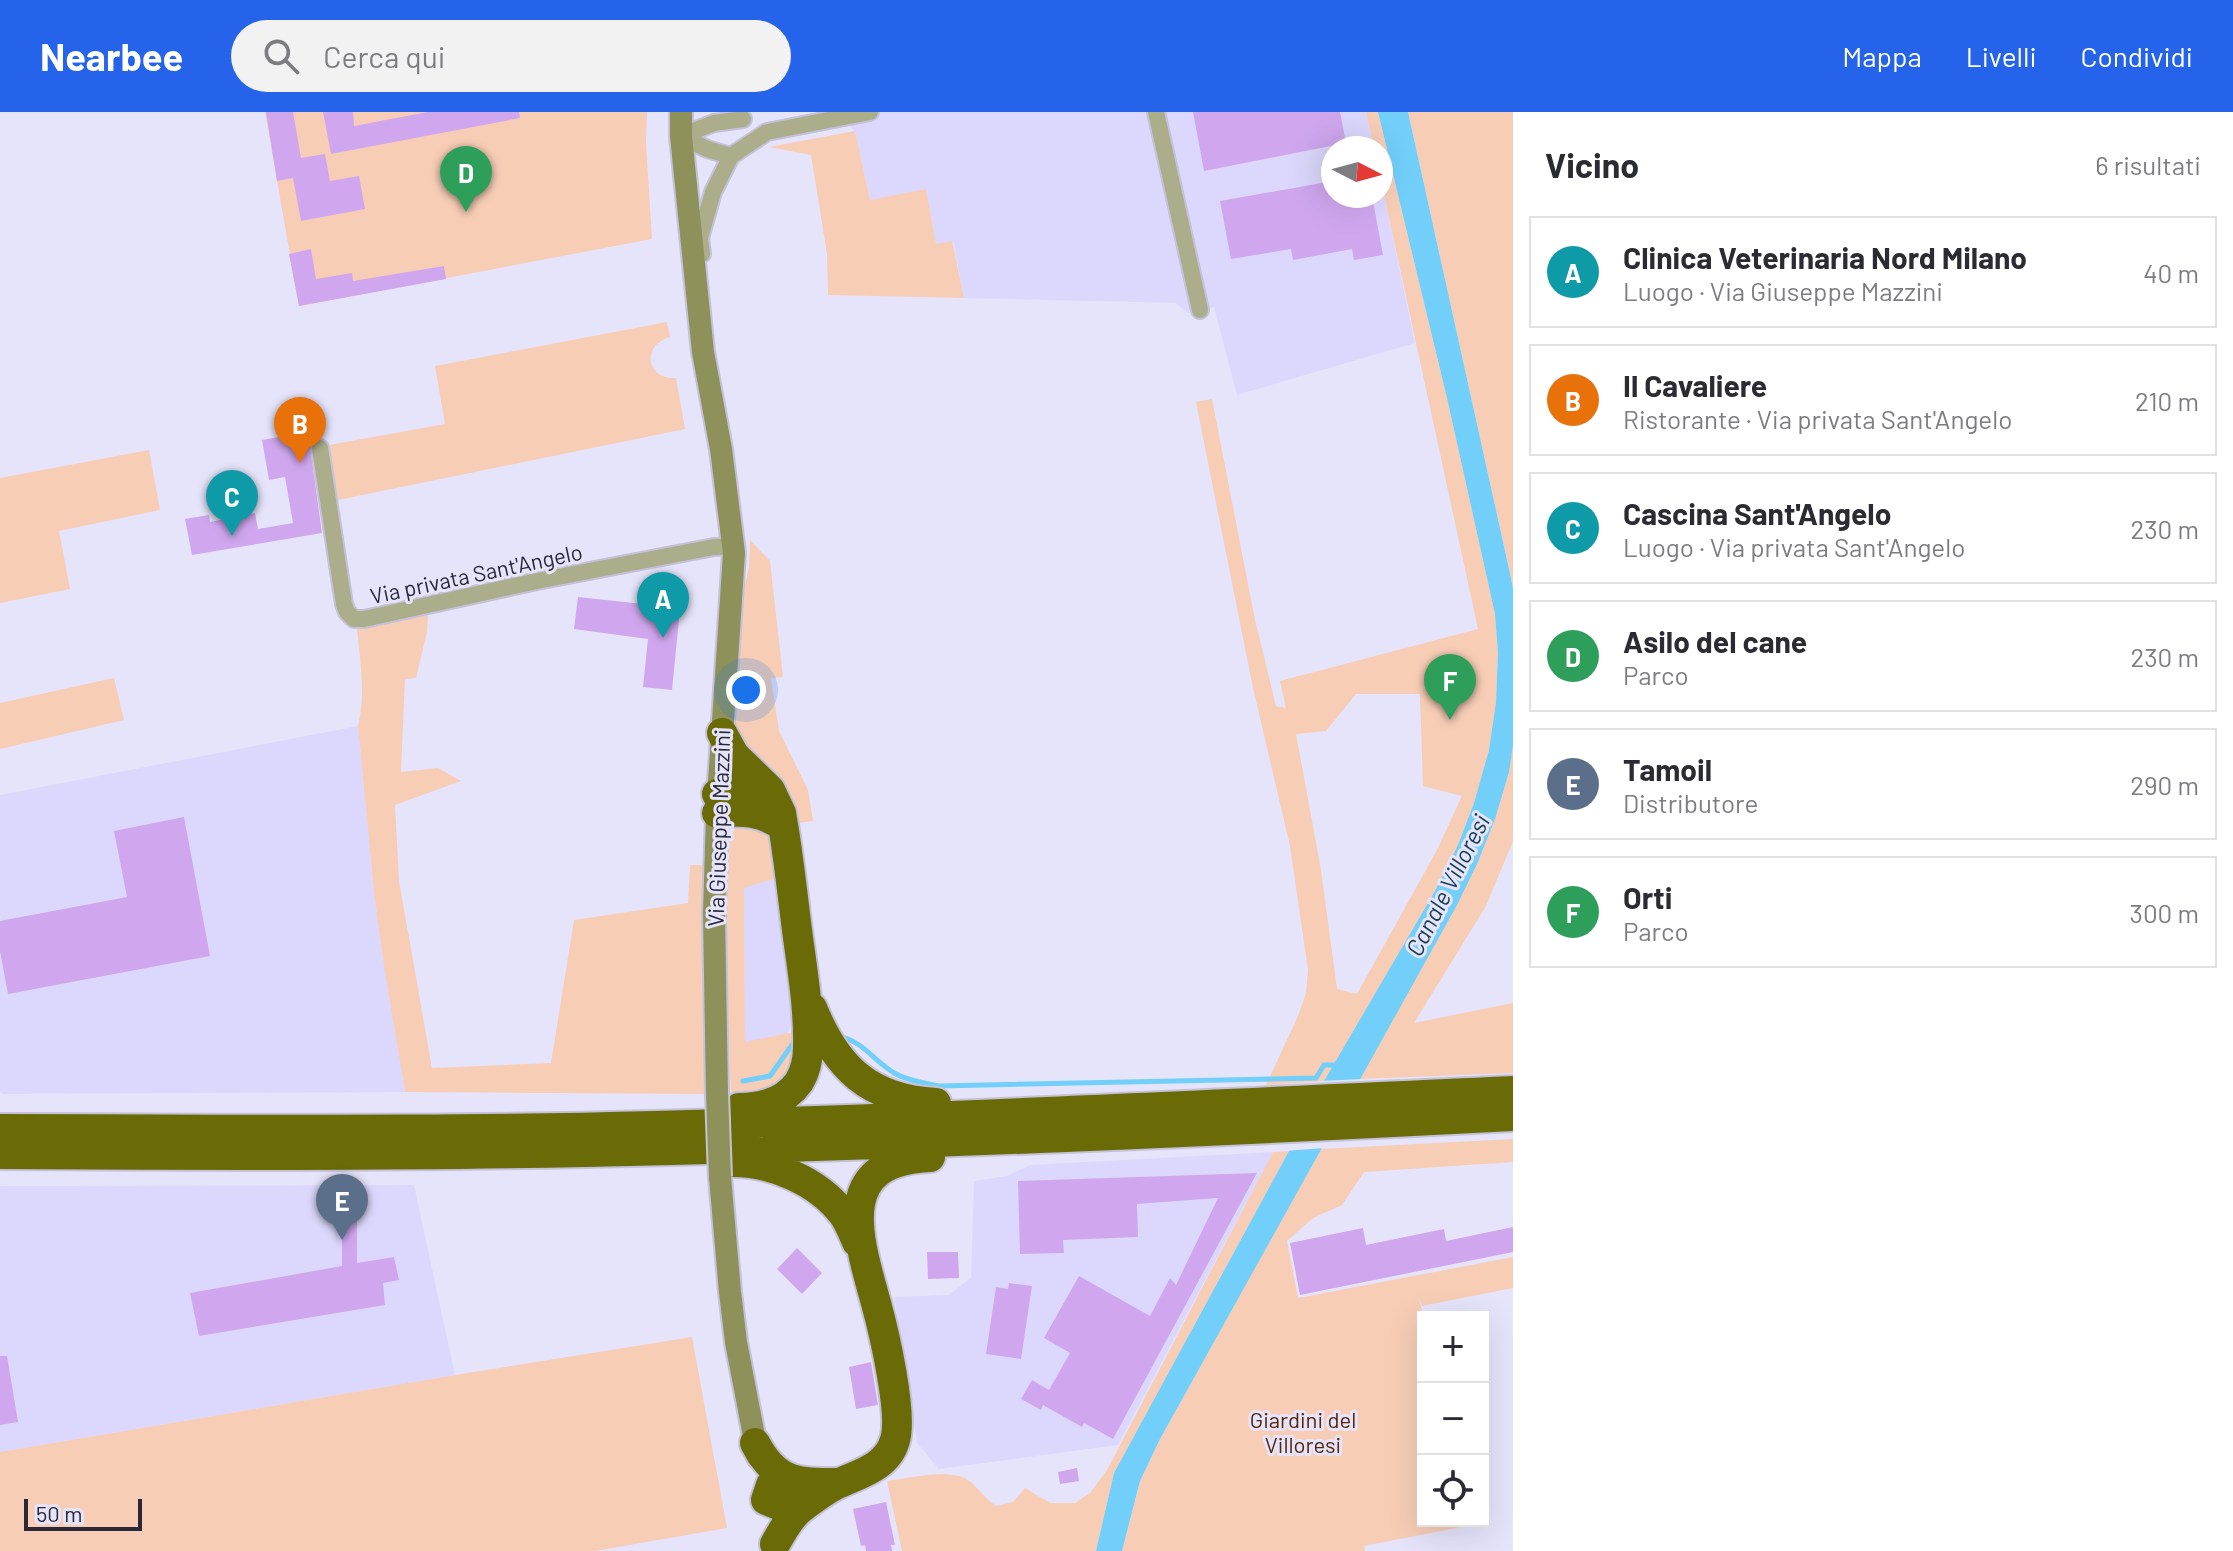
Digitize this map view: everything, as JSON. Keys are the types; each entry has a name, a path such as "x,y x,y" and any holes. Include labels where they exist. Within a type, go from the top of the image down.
{"highway":[{"path":"651,1126 663,1112 752,1108 779,1099 800,1081 807,1060 805,991 777,801 734,755 722,733"},
{"path":"717,804 743,785 770,790"},
{"path":"717,804 759,813 783,826"},
{"path":"805,991 820,1027 842,1064 869,1085 907,1100 1006,1103 1022,1107 1029,1126"},
{"path":"0,1129 651,1126 1285,1129 1361,1111 1475,1093 1513,1091"},
{"path":"0,1154 585,1152 1029,1126 1299,1102 1513,1127"},
{"path":"1361,1111 1513,1116"},
{"path":"776,1547 787,1522 802,1507 839,1483 881,1464 891,1452 896,1439 898,1426 894,1394 858,1232 858,1215 867,1184 876,1172 901,1161 997,1152 1029,1126"},
{"path":"585,1152 661,1162 737,1162 777,1170 805,1182 843,1213 863,1257"},
{"path":"755,1443 772,1470 789,1478"},
{"path":"802,1507 781,1506 766,1500 771,1485 789,1478 839,1483"}],"street":[{"name":"Via Giuseppe Mazzini","path":"681,112 703,352 721,449 733,546 717,804 714,982 720,1177 730,1292 744,1387 776,1547"},
{"path":"726,112 767,132"},
{"path":"703,352 704,294 700,238 713,192 731,156 767,132 870,112"},
{"path":"1156,112 1200,310"},
{"path":"681,136 714,123 743,119"},
{"path":"681,136 707,149 731,156"},
{"name":"Via privata Sant'Angelo","path":"320,448 344,604 354,619 655,558 733,546"}],"shaded area":[{"path":"838,112 1366,112 1371,136 1321,136 1321,208 1387,208 1415,343 1237,395 1214,307 1188,313 1176,303 964,298 953,242 936,245 926,190 870,200 855,132"},
{"path":"358,726 374,893 405,1092 0,1092 0,795"},
{"path":"776,878 794,1016 788,1033 745,1043 744,887"},
{"path":"1273,1152 1118,1445 939,1469 917,1443 894,1297 949,1295 971,1278 974,1181 1007,1176 1030,1165"},
{"path":"414,1185 455,1375 0,1452 0,1186"}],"green space":[{"path":"265,112 647,112 652,239 299,306"},
{"path":"1366,112 1378,112 1384,136 1371,136"},
{"path":"1408,112 1513,112 1513,589 1511,578"},
{"path":"855,131 870,200 926,189 936,244 952,241 964,298 828,295 827,254 811,155 769,147"},
{"path":"1393,174 1495,614 1498,653 1496,702 1489,750 1458,845 1435,891 1324,1081 1266,1085 1298,1016 1306,993 1308,970 1290,846 1253,688 1196,402 1212,399 1255,620 1276,706 1286,708 1280,681 1478,629 1387,208 1393,208","holes":["1356,694 1420,694 1423,786 1462,796 1437,850 1357,994 1337,989 1321,870 1296,734 1326,731"]},
{"path":"667,322 670,337 654,347 651,361 658,374 676,378 685,429 338,500 329,445 445,424 435,366"},
{"path":"149,450 160,510 59,531 70,589 0,603 0,478"},
{"path":"750,540 770,561 783,677 771,678 779,731 808,790 813,821 791,824 734,732 739,608 749,568"},
{"path":"428,615 416,678 405,679 401,772 438,768 461,781 395,805 399,881 432,1068 551,1063 574,920 688,903 690,865 704,865 704,1094 405,1092 374,893 358,726 362,690 357,629"},
{"path":"114,678 124,720 0,749 0,703"},
{"path":"1513,745 1513,841 1486,906 1414,1023 1513,1003 1513,1073 1359,1079 1454,910 1479,857 1500,802"},
{"path":"741,825 767,832 772,841 776,878 744,888 745,1042 788,1033 799,1034 784,1086 731,1104 727,849 734,830"},
{"name":"Giardini del Villoresi","path":"1513,1139 1513,1162 1364,1172 1342,1205 1313,1218 1287,1241 1298,1298 1513,1257 1513,1288 1422,1306 1419,1298 1422,1311 1417,1311 1417,1527 1461,1527 1364,1546 1365,1551 1122,1551 1140,1481 1160,1439 1320,1149"},
{"path":"1289,1151 1114,1473 1096,1551 902,1551 887,1481 929,1475 960,1476 996,1506 1013,1502 1025,1488 1050,1503 1075,1503 1090,1493 1107,1470 1273,1152"},
{"path":"692,1337 727,1528 595,1551 0,1551 0,1452"}],"water":[{"name":"Canale Villoresi","path":"1378,112 1408,112 1511,578 1513,745 1509,772 1495,819 1457,905 1160,1439 1140,1481 1122,1551 1096,1551 1114,1473 1324,1081 1435,891 1458,845 1489,750 1496,702 1498,653 1495,614 1393,174 1393,136 1384,136"}],"pier":[{"path":"1364,1079 1325,1148 1284,1151 1320,1081"}],"building":[{"path":"266,112 293,112 301,158 325,154 330,181 359,176 365,209 301,221 293,178 277,181"},
{"path":"323,112 353,112 354,126 428,112 519,112 520,118 331,154"},
{"path":"1193,112 1340,112 1345,136 1321,136 1321,148 1204,171"},
{"path":"1321,183 1321,208 1374,208 1383,255 1354,260 1352,249 1293,260 1291,249 1231,259 1220,201"},
{"path":"311,249 316,279 352,273 353,281 444,266 446,279 299,306 289,254"},
{"path":"308,432 322,533 192,555 185,519 209,515 210,522 255,513 258,529 293,523 285,477 269,480 262,440"},
{"path":"654,586 682,589 672,690 643,687 648,639 574,629 578,597 652,605"},
{"path":"184,817 210,956 8,994 0,951 0,921 127,897 114,831"},
{"path":"1257,1173 1113,1439 1084,1423 1082,1427 1043,1405 1041,1410 1021,1399 1032,1380 1049,1390 1070,1353 1044,1338 1079,1276 1150,1316 1170,1278 1176,1285 1218,1198 1137,1204 1138,1237 1063,1240 1064,1253 1020,1254 1018,1181"},
{"path":"342,1215 357,1215 357,1263 394,1257 399,1280 383,1283 385,1305 199,1336 190,1293 342,1266"},
{"path":"1513,1227 1513,1252 1300,1295 1290,1243 1363,1228 1366,1245 1444,1229 1446,1241"},
{"path":"797,1248 822,1273 802,1294 777,1269"},
{"path":"927,1252 958,1252 959,1278 928,1279"},
{"path":"1009,1283 1032,1286 1021,1359 986,1354 996,1287 1008,1289"},
{"path":"0,1356 7,1356 18,1422 0,1425"},
{"path":"871,1362 878,1405 856,1409 849,1367"},
{"path":"1077,1468 1079,1481 1060,1484 1058,1472"},
{"path":"886,1502 895,1545 891,1545 892,1551 866,1551 865,1545 861,1546 853,1509"}],"waterway":[{"path":"838,1036 862,1047 901,1076 939,1086 1316,1078 1324,1065 1339,1065"},
{"path":"743,1081 770,1076 794,1042"}],"place":[{"name":"Asilo del cane","path":"466,212"},
{"name":"Il Cavaliere","path":"300,463"},
{"name":"Cascina Sant'Angelo","path":"232,536"},
{"name":"Clinica Veterinaria Nord Milano","path":"663,638"},
{"name":"Orti","path":"1450,720"},
{"name":"Tamoil","path":"342,1240"}]}
